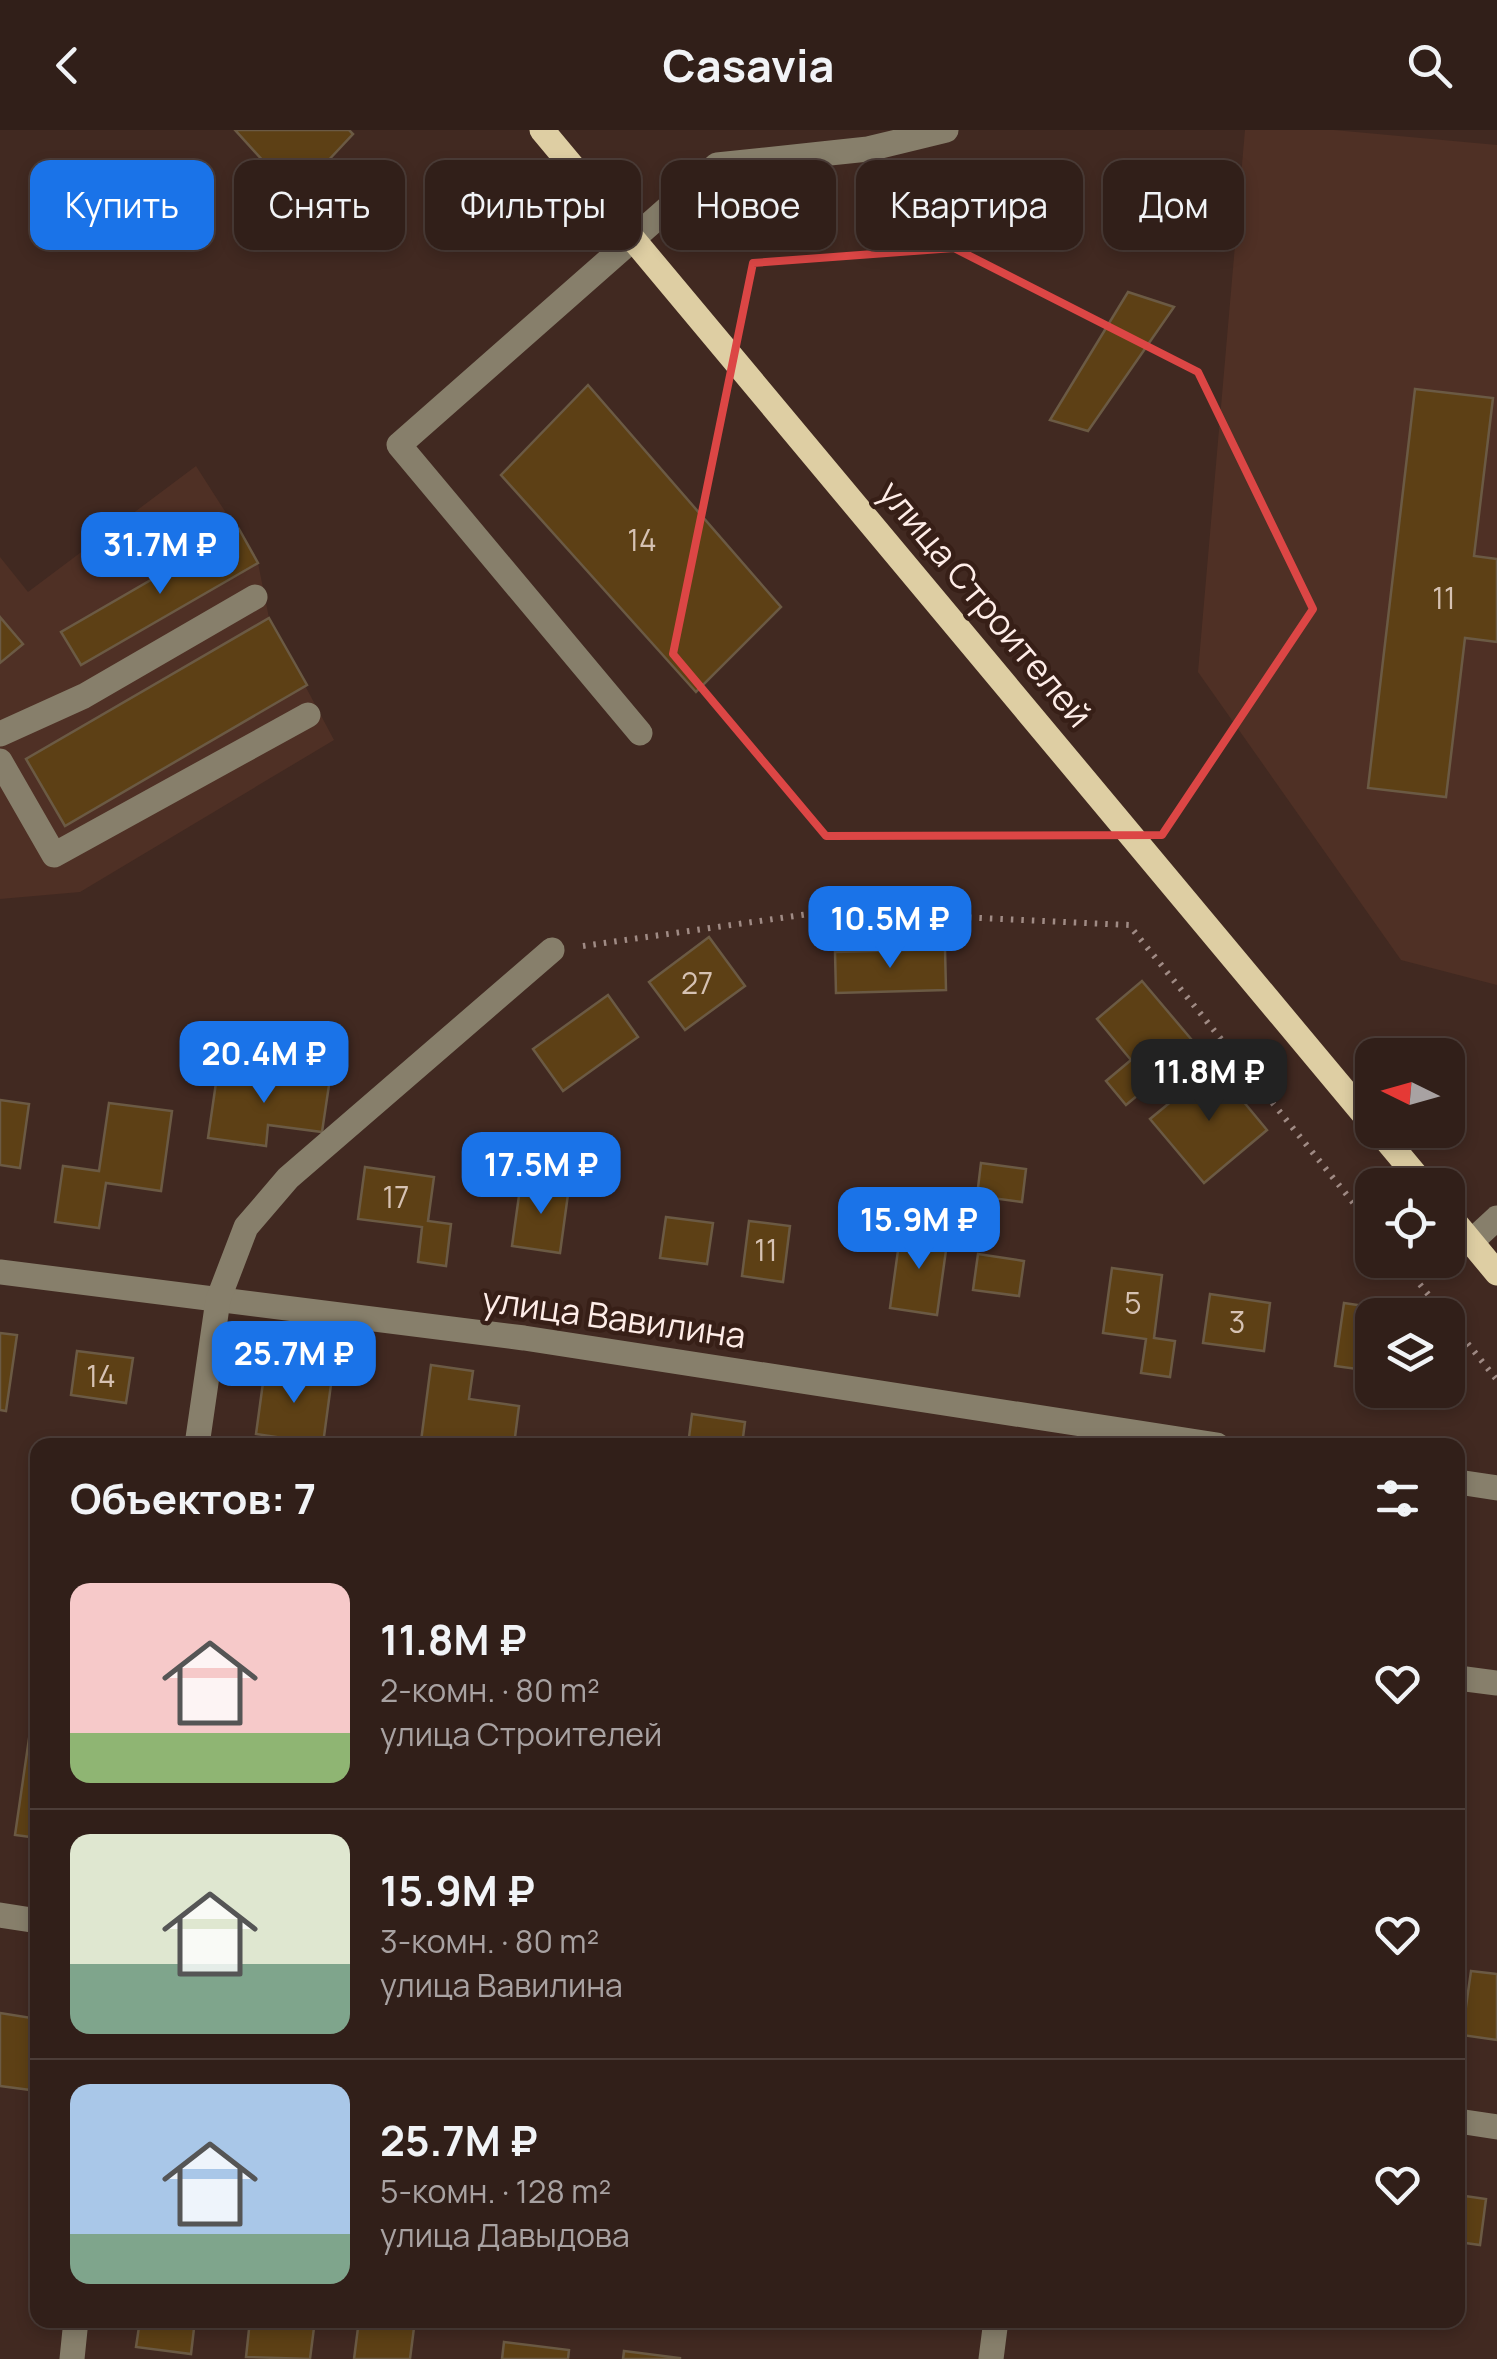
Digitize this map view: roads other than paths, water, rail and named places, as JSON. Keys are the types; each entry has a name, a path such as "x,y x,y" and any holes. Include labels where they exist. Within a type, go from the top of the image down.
{"main road":[{"name":"улица Строителей","path":"542,130 568,160"},
{"name":"улица Строителей","path":"641,245 1355,1104"},
{"path":"1393,1148 1410,1168"},
{"path":"1465,1235 1497,1273"}],"street":[{"path":"641,231 717,164 868,148 946,130"},
{"path":"619,250 398,445 640,733"},
{"path":"0,734 84,696 255,597"},
{"path":"0,761 54,854 308,715"},
{"path":"198,1438 218,1300 246,1227 288,1178 552,950"},
{"path":"1471,1242 1497,1218"},
{"name":"улица Вавилина","path":"0,1272 524,1338 1119,1438"},
{"path":"1465,1483 1497,1488"},
{"path":"1465,1679 1497,1684"},
{"path":"0,1914 30,1920"},
{"path":"1465,2123 1497,2127"},
{"path":"72,2359 75,2328"},
{"path":"991,2359 995,2328"}]}
